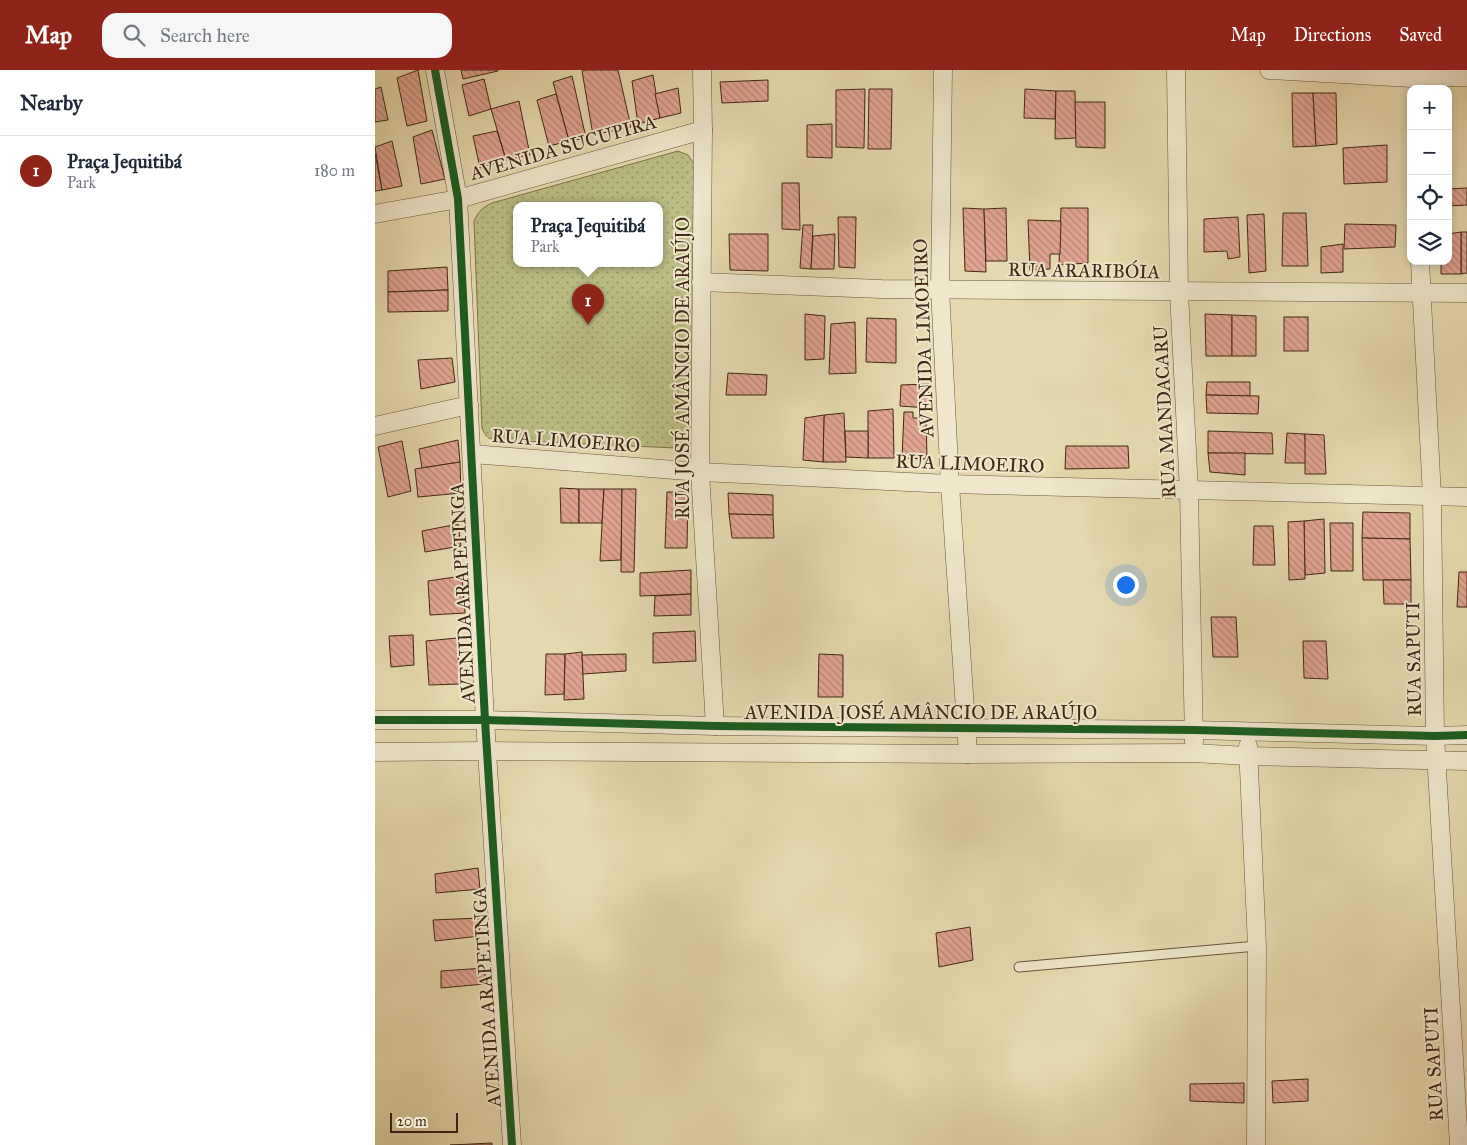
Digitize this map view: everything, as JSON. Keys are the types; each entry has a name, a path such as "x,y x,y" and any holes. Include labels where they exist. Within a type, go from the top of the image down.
{"street":[{"name":"AVENIDA ARAPETINGA","path":"435,70 458,199 485,720 512,1145"},
{"name":"RUA JOSÉ AMÂNCIO DE ARAÚJO","path":"702,70 699,472 715,726"},
{"name":"AVENIDA LIMOEIRO","path":"943,70 940,289 950,484 968,754"},
{"name":"RUA MANDACARU","path":"1176,70 1179,292 1189,491 1194,753"},
{"path":"1269,70 1413,79 1467,77"},
{"name":"AVENIDA SUCUPIRA","path":"375,214 458,199 703,130"},
{"name":"RUA SAPUTI","path":"1420,265 1432,497 1435,736 1459,1145"},
{"name":"RUA ARARIBÓIA","path":"701,282 881,289 1467,293"},
{"path":"375,426 469,405"},
{"name":"RUA LIMOEIRO","path":"472,454 699,472 950,484 1467,497"},
{"name":"AVENIDA JOSÉ AMÂNCIO DE ARAÚJO","path":"375,720 485,720 715,726 1194,730 1435,736 1467,735"},
{"path":"1248,732 1247,756 1257,946 1256,1145"},
{"path":"375,752 1194,753 1467,761"}],"lane":[{"path":"1019,967 1257,946"}],"green space":[{"path":"678,151 688,155 694,164 694,440 676,448 494,440 486,435 482,428 474,221 486,206"}],"building":[{"path":"418,70 427,121 407,126 397,78"},
{"path":"461,70 498,70 498,71 463,79"},
{"path":"618,70 631,127 593,135 582,71"},
{"path":"653,75 660,118 638,124 632,81"},
{"path":"572,76 586,138 569,141 553,82"},
{"path":"484,79 491,109 469,116 462,85"},
{"path":"768,80 768,101 722,103 720,82"},
{"path":"381,87 388,120 375,122 375,89"},
{"path":"678,88 681,113 660,118 655,94"},
{"path":"865,89 864,148 836,147 836,90"},
{"path":"869,89 892,89 891,149 868,149"},
{"path":"1025,89 1056,91 1055,119 1024,118"},
{"path":"1056,91 1075,91 1076,138 1055,139"},
{"path":"1292,93 1313,93 1316,146 1293,147"},
{"path":"1313,93 1336,93 1337,144 1316,146"},
{"path":"556,94 569,141 549,146 537,100"},
{"path":"519,101 530,155 506,160 491,109"},
{"path":"1075,102 1105,102 1105,148 1076,147"},
{"path":"832,124 832,158 807,157 807,125"},
{"path":"432,130 445,179 421,184 413,137"},
{"path":"497,131 506,160 480,168 473,136"},
{"path":"392,141 402,186 382,190 375,147"},
{"path":"1387,145 1387,182 1344,184 1343,148"},
{"path":"375,153 382,190 375,191"},
{"path":"782,183 799,183 800,230 782,229"},
{"path":"1467,188 1467,205 1452,206 1452,189"},
{"path":"963,208 984,209 986,272 965,271"},
{"path":"1006,208 1007,261 986,261 984,209"},
{"path":"1061,208 1088,208 1088,263 1059,265"},
{"path":"1283,213 1306,213 1308,266 1282,266"},
{"path":"1264,214 1266,271 1249,273 1247,215"},
{"path":"838,217 856,217 855,268 839,267"},
{"path":"1238,217 1240,257 1228,259 1227,251 1204,252 1204,219"},
{"path":"1028,220 1061,221 1060,254 1050,254 1050,269 1030,270"},
{"path":"1345,224 1396,225 1395,247 1344,249"},
{"path":"803,225 813,225 811,269 800,268"},
{"path":"1461,232 1467,232 1467,273 1461,274"},
{"path":"1461,232 1461,274 1441,274 1441,265 1452,265 1452,233"},
{"path":"729,234 768,234 768,271 730,270"},
{"path":"835,234 834,269 811,269 813,236"},
{"path":"1343,244 1343,272 1321,273 1321,247"},
{"path":"447,267 448,290 388,292 388,271"},
{"path":"448,290 448,311 388,312 388,292"},
{"path":"805,314 825,316 824,359 805,360"},
{"path":"1205,314 1232,315 1232,356 1206,356"},
{"path":"1232,315 1256,316 1256,356 1232,356"},
{"path":"1284,317 1308,317 1308,351 1284,351"},
{"path":"867,318 896,319 896,363 866,362"},
{"path":"855,322 856,373 829,374 831,324"},
{"path":"452,358 455,382 421,389 418,360"},
{"path":"728,373 767,375 766,395 726,395"},
{"path":"1207,382 1250,382 1250,396 1206,395"},
{"path":"929,384 928,408 900,406 901,385"},
{"path":"1206,395 1259,396 1258,414 1207,413"},
{"path":"893,409 894,458 868,458 868,411"},
{"path":"904,412 913,412 913,418 926,418 927,459 902,458"},
{"path":"844,413 846,462 823,462 824,415"},
{"path":"824,415 823,462 803,460 805,418"},
{"path":"845,431 868,431 868,458 846,457"},
{"path":"1208,431 1272,433 1273,454 1208,453"},
{"path":"1287,433 1305,434 1306,463 1285,463"},
{"path":"1305,434 1324,435 1326,474 1305,474"},
{"path":"458,440 460,462 422,468 419,449"},
{"path":"402,441 411,491 388,497 378,447"},
{"path":"1066,446 1128,446 1129,468 1065,469"},
{"path":"1208,453 1245,453 1245,475 1210,472"},
{"path":"460,462 461,493 418,497 415,469"},
{"path":"560,488 579,489 579,523 561,523"},
{"path":"579,489 604,489 602,523 579,523"},
{"path":"604,489 622,489 621,560 600,561"},
{"path":"622,489 636,489 634,572 621,572"},
{"path":"667,492 688,492 687,548 665,548"},
{"path":"728,493 773,495 773,515 729,514"},
{"path":"1363,512 1410,513 1410,539 1362,538"},
{"path":"729,514 773,515 774,538 732,538"},
{"path":"1324,519 1325,573 1305,575 1304,521"},
{"path":"1304,521 1305,579 1289,580 1288,522"},
{"path":"1330,523 1353,523 1353,571 1331,571"},
{"path":"458,524 461,546 425,552 422,531"},
{"path":"1254,526 1273,526 1275,565 1253,565"},
{"path":"1362,538 1410,539 1411,580 1363,580"},
{"path":"691,570 691,594 640,596 640,573"},
{"path":"1459,572 1467,572 1467,607 1457,607"},
{"path":"462,576 465,613 430,615 428,581"},
{"path":"1383,580 1411,580 1411,604 1384,604"},
{"path":"691,594 691,615 654,616 655,596"},
{"path":"1211,617 1236,617 1238,657 1213,657"},
{"path":"695,631 696,661 653,663 653,633"},
{"path":"413,635 414,665 391,667 389,636"},
{"path":"457,638 460,684 429,685 426,641"},
{"path":"1303,641 1326,641 1328,679 1304,678"},
{"path":"582,652 584,699 564,700 565,654"},
{"path":"546,654 565,654 564,694 545,695"},
{"path":"626,654 626,671 583,674 582,655"},
{"path":"819,654 843,655 843,697 818,697"},
{"path":"478,868 480,889 436,893 435,874"},
{"path":"479,918 480,936 435,941 433,920"},
{"path":"970,927 973,960 939,967 936,933"},
{"path":"485,968 485,984 441,988 441,971"},
{"path":"1308,1079 1308,1101 1273,1103 1272,1081"},
{"path":"1244,1083 1244,1103 1190,1101 1190,1084"},
{"path":"492,1143 492,1145 450,1145"}],"cycle path":[{"path":"435,70 458,199 485,720 512,1145"},
{"path":"375,720 485,720 715,726 1194,730 1435,736 1467,735"}],"place":[{"name":"Praça Jequitibá","path":"588,325"}]}
